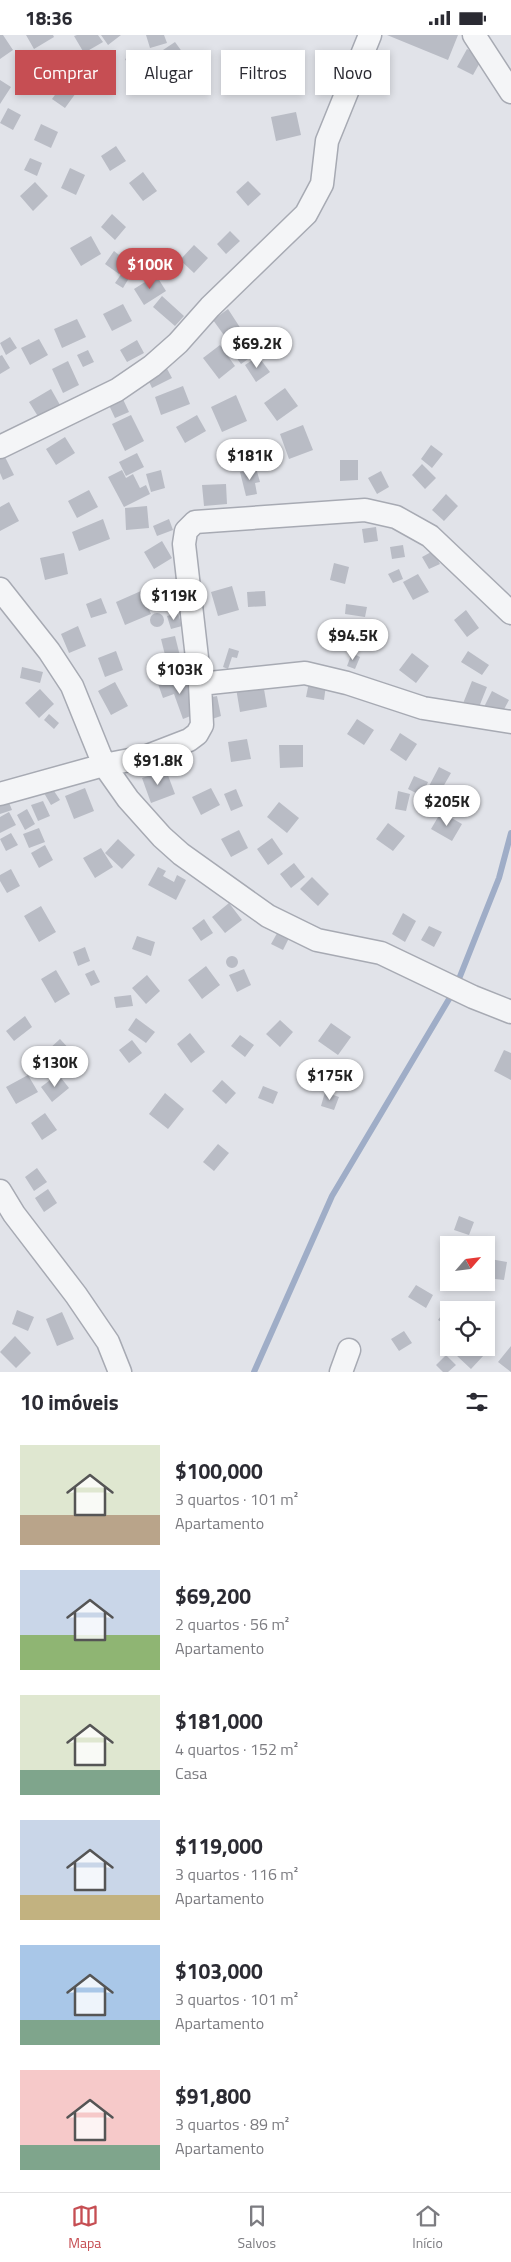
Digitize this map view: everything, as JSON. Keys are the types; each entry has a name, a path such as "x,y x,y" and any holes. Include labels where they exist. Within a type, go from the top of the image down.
{"street":[{"path":"0,447 117,390 152,365 178,343 210,307 306,214 322,184 327,141 370,35"},
{"path":"474,35 511,92"},
{"path":"0,794 104,765 144,757 189,740 197,734 202,725 200,684 184,544 186,531 195,522 365,510 396,517 430,536 511,613"},
{"path":"0,589 49,651 72,686 104,765 128,799 162,837 181,854 268,916 317,940 381,953 473,997 511,1011"},
{"path":"200,684 305,673 346,683 423,708 511,722"},
{"path":"0,1191 14,1214 76,1295 108,1343 120,1372"},
{"path":"341,1372 349,1350"}],"building":[{"path":"0,35 3,35 13,50 0,59"},
{"path":"26,35 53,35 54,37 34,49"},
{"path":"98,35 103,42 89,50 82,50 74,36"},
{"path":"101,35 121,35 108,45"},
{"path":"146,35 164,35 167,43 150,48"},
{"path":"387,35 458,35 448,60"},
{"path":"175,42 181,50 163,50"},
{"path":"467,49 483,57 473,75 457,67"},
{"path":"0,80 11,87 0,104"},
{"path":"55,95 74,95 65,108 52,99"},
{"path":"8,108 21,115 13,130 0,123"},
{"path":"296,112 301,135 276,141 271,117"},
{"path":"41,124 58,132 51,148 34,140"},
{"path":"116,146 126,161 110,171 101,156"},
{"path":"30,158 42,163 37,176 24,170"},
{"path":"70,168 85,175 76,195 61,188"},
{"path":"143,172 157,191 143,201 129,183"},
{"path":"248,181 261,194 248,206 236,192"},
{"path":"35,182 48,196 33,211 20,196"},
{"path":"112,214 126,227 115,240 101,227"},
{"path":"230,231 240,241 226,254 217,244"},
{"path":"91,236 101,254 81,266 70,248"},
{"path":"194,245 208,258 194,273 180,260"},
{"path":"114,251 128,262 119,274 105,264"},
{"path":"128,264 135,268 123,288 115,283"},
{"path":"156,275 166,291 144,305 134,289"},
{"path":"162,296 184,316 175,326 153,307"},
{"path":"123,304 132,321 112,331 103,314"},
{"path":"228,309 241,329 226,338 213,320"},
{"path":"77,319 86,337 62,348 54,329"},
{"path":"244,333 258,352 241,364 227,345"},
{"path":"10,337 17,348 6,355 0,343"},
{"path":"39,339 48,355 30,365 21,348"},
{"path":"137,340 144,353 127,362 120,350"},
{"path":"220,345 235,366 219,379 203,358"},
{"path":"88,350 94,362 83,367 77,355"},
{"path":"2,355 10,368 0,374 0,356"},
{"path":"258,356 270,372 256,382 245,365"},
{"path":"68,361 79,385 63,393 52,369"},
{"path":"164,363 172,378 152,388 145,373"},
{"path":"183,386 190,404 161,415 155,397"},
{"path":"285,388 298,406 277,421 264,403"},
{"path":"51,389 60,405 39,418 29,402"},
{"path":"121,395 129,412 115,418 107,401"},
{"path":"236,395 247,421 222,432 211,407"},
{"path":"131,415 144,441 125,451 112,424"},
{"path":"197,415 206,431 185,443 176,427"},
{"path":"303,425 313,450 289,459 280,434"},
{"path":"65,437 75,453 56,465 46,449"},
{"path":"431,445 443,454 432,468 421,459"},
{"path":"137,453 144,467 126,476 119,462"},
{"path":"4,455 14,475 3,480 0,473 0,457"},
{"path":"340,460 358,460 358,480 340,481"},
{"path":"422,464 436,478 425,489 412,475"},
{"path":"256,468 260,482 255,483 257,494 246,496 240,472"},
{"path":"122,470 126,478 133,474 140,488 146,485 150,494 124,507 108,477"},
{"path":"161,470 165,488 151,492 146,474"},
{"path":"381,471 389,487 377,494 368,478"},
{"path":"226,484 227,504 204,506 202,485"},
{"path":"89,490 98,507 77,518 68,501"},
{"path":"446,494 458,506 444,521 432,510"},
{"path":"9,502 19,521 0,531 0,507"},
{"path":"147,506 149,528 126,530 125,508"},
{"path":"103,519 110,539 79,551 72,532"},
{"path":"169,519 173,530 157,536 153,526"},
{"path":"376,527 378,541 364,543 362,529"},
{"path":"162,541 172,558 154,569 144,552"},
{"path":"403,545 405,557 392,559 390,547"},
{"path":"433,551 440,564 429,569 422,557"},
{"path":"64,553 68,574 45,580 40,558"},
{"path":"334,563 349,567 345,584 330,580"},
{"path":"399,569 403,579 393,583 388,574"},
{"path":"418,574 429,592 413,600 403,582"},
{"path":"170,580 174,594 152,601 147,586"},
{"path":"232,586 239,610 218,616 211,592"},
{"path":"141,591 151,614 125,625 116,602"},
{"path":"265,591 266,606 248,607 247,592"},
{"path":"101,598 107,613 91,618 86,604"},
{"path":"346,604 367,607 365,617 345,614"},
{"path":"466,610 479,628 467,637 454,620"},
{"path":"157,613 162,615 164,620 162,625 157,627 152,625 150,620 152,615"},
{"path":"178,613 182,626 171,629 167,616"},
{"path":"330,620 342,625 336,641 324,637"},
{"path":"78,626 86,646 69,653 61,634"},
{"path":"351,629 359,631 355,645 347,643"},
{"path":"175,636 182,664 168,667 161,639"},
{"path":"229,648 239,651 237,658 232,657 228,669 223,667"},
{"path":"116,651 123,670 105,677 98,658"},
{"path":"468,651 489,665 482,675 461,662"},
{"path":"352,653 360,657 355,669 347,666"},
{"path":"412,653 429,666 416,683 399,670"},
{"path":"22,667 43,672 40,683 20,678"},
{"path":"184,674 198,713 183,719 174,694 163,698 158,684"},
{"path":"472,681 487,687 477,712 462,706"},
{"path":"115,682 128,706 111,715 98,691"},
{"path":"309,682 326,685 324,700 306,697"},
{"path":"263,683 267,707 240,712 236,688"},
{"path":"40,689 54,704 39,718 25,703"},
{"path":"492,691 509,700 501,715 484,707"},
{"path":"217,696 221,716 212,719 207,698"},
{"path":"49,714 59,723 54,729 44,720"},
{"path":"357,719 374,730 364,745 347,734"},
{"path":"400,733 417,744 406,761 390,750"},
{"path":"247,739 251,759 231,762 228,742"},
{"path":"279,745 303,745 303,767 280,768"},
{"path":"439,767 451,773 439,794 428,788"},
{"path":"166,770 175,794 151,803 142,778"},
{"path":"414,776 428,782 422,796 408,789"},
{"path":"52,788 60,800 51,805 44,793"},
{"path":"85,788 94,811 74,819 65,796"},
{"path":"211,788 220,805 201,815 192,797"},
{"path":"236,789 243,806 231,811 224,794"},
{"path":"398,791 410,794 406,811 395,809"},
{"path":"6,795 12,810 0,814 0,797"},
{"path":"43,801 50,816 38,821 31,805"},
{"path":"279,802 299,818 287,833 267,817"},
{"path":"27,809 35,824 25,830 17,815"},
{"path":"9,812 16,825 0,833 0,817"},
{"path":"441,812 462,824 452,841 431,829"},
{"path":"388,823 405,836 393,851 376,839"},
{"path":"39,828 45,842 29,848 23,834"},
{"path":"239,830 248,848 231,857 221,839"},
{"path":"11,833 18,845 6,851 0,839"},
{"path":"272,838 283,854 268,865 257,849"},
{"path":"118,839 135,855 122,869 105,853"},
{"path":"45,845 53,860 39,868 31,853"},
{"path":"101,848 113,867 95,878 83,858"},
{"path":"294,863 305,877 291,888 280,874"},
{"path":"158,867 166,871 163,876 174,882 177,875 186,880 176,900 148,885"},
{"path":"11,869 20,886 7,893 0,881 0,875"},
{"path":"312,877 329,894 318,906 300,889"},
{"path":"229,903 242,920 225,933 212,917"},
{"path":"41,906 56,932 39,942 24,916"},
{"path":"403,913 416,921 405,942 392,934"},
{"path":"204,919 213,933 201,941 192,928"},
{"path":"429,926 442,932 434,947 421,940"},
{"path":"280,928 291,934 283,950 271,944"},
{"path":"137,936 155,942 151,956 132,949"},
{"path":"85,947 90,961 78,966 73,952"},
{"path":"234,956 237,957 237,967 230,968 227,967 226,960 227,957"},
{"path":"206,966 220,985 202,999 188,980"},
{"path":"244,969 251,985 237,992 229,975"},
{"path":"56,970 70,994 55,1003 41,979"},
{"path":"94,970 100,982 91,986 85,974"},
{"path":"147,975 160,991 146,1004 132,988"},
{"path":"131,995 133,1006 116,1008 114,997"},
{"path":"25,1016 32,1027 14,1041 6,1031"},
{"path":"136,1018 155,1032 146,1043 128,1030"},
{"path":"280,1020 293,1032 280,1047 266,1034"},
{"path":"331,1023 351,1037 338,1055 318,1041"},
{"path":"190,1033 205,1052 191,1063 177,1044"},
{"path":"240,1035 254,1045 245,1057 231,1046"},
{"path":"60,1039 72,1052 60,1063 48,1050"},
{"path":"132,1040 142,1053 129,1063 119,1050"},
{"path":"504,1050 511,1053 511,1080 494,1071"},
{"path":"81,1054 88,1065 73,1075 66,1064"},
{"path":"58,1074 69,1088 52,1102 41,1087"},
{"path":"28,1075 38,1092 16,1104 6,1087"},
{"path":"222,1080 236,1093 226,1104 212,1091"},
{"path":"263,1086 278,1092 273,1104 258,1098"},
{"path":"325,1092 339,1097 334,1110 321,1106"},
{"path":"165,1093 184,1109 168,1129 149,1114"},
{"path":"45,1113 57,1130 42,1140 31,1123"},
{"path":"218,1144 229,1153 214,1171 203,1162"},
{"path":"37,1168 47,1182 34,1191 25,1177"},
{"path":"48,1189 57,1203 44,1212 35,1198"},
{"path":"459,1216 474,1222 469,1235 454,1230"},
{"path":"495,1260 507,1262 504,1280 495,1279"},
{"path":"416,1285 433,1295 426,1308 408,1297"},
{"path":"17,1310 34,1317 28,1331 12,1324"},
{"path":"62,1312 74,1339 57,1346 46,1319"},
{"path":"404,1331 412,1343 399,1351 391,1339"},
{"path":"15,1336 31,1353 16,1368 0,1352"},
{"path":"511,1346 511,1372 498,1362"},
{"path":"447,1356 456,1365 448,1372 443,1372 436,1365"},
{"path":"457,1356 483,1356 471,1369"}],"waterway":[{"path":"254,1372 332,1196 455,989 499,878 511,833"}]}
